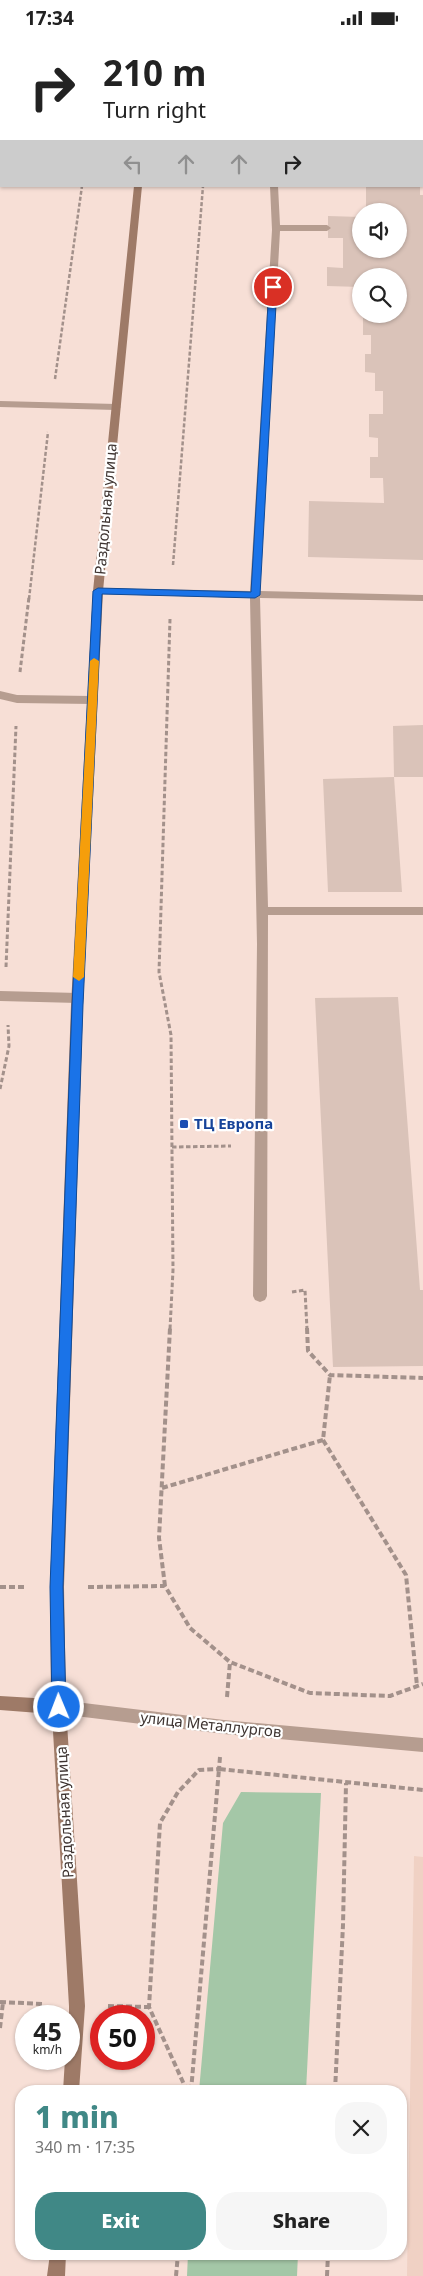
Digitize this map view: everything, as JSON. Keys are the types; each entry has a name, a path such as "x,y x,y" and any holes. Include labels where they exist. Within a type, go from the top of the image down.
{"main road":[{"name":"Раздольная улица","path":"70,2085 77,2005 59,1707 56,1587 78,998 98,591 138,187"},
{"name":"улица Металлургов","path":"0,1703 59,1707"},
{"path":"56,2276 57,2260"}],"street":[{"path":"260,1296 263,911 255,595 276,227 274,187"},
{"path":"276,227 328,228"},
{"path":"0,404 116,407"},
{"path":"98,591 423,598"},
{"path":"0,695 17,699 92,699"},
{"path":"263,911 423,911"},
{"path":"4,996 78,998"},
{"name":"улица Металлургов","path":"59,1707 224,1727 423,1745"}],"path":[{"path":"0,1089 8,1046 4,996 5,953 17,699 51,406 82,187"},
{"path":"203,187 171,593 160,971 171,1035 173,1270 159,1537 164,1586 190,1628 230,1662 310,1693 390,1696 423,1684"},
{"path":"172,1147 261,1145"},
{"path":"260,1296 305,1290 308,1351 330,1375 423,1378"},
{"path":"330,1375 323,1440 406,1575 417,1686"},
{"path":"162,1488 323,1440"},
{"path":"0,1587 164,1586"},
{"path":"192,2085 224,1727"},
{"path":"185,2085 149,2007 160,1823 178,1791 199,1770 219,1769 423,1790"},
{"path":"335,2085 343,1925 346,1783"},
{"path":"0,2005 3,2002 0,2028"},
{"path":"176,2276 177,2260"},
{"path":"326,2276 327,2260"}],"shaded area":[{"path":"414,1856 423,1857 423,2276 407,2276"}],"green space":[{"path":"241,1792 321,1793 306,2085 200,2085 223,1823"},
{"path":"188,2260 298,2260 297,2276 187,2276"}],"building":[{"path":"366,187 420,187 420,195 423,195 423,560 308,557 309,501 384,503 383,478 370,478 370,457 378,457 378,438 369,437 369,414 383,414 383,391 375,391 375,373 365,372 365,354 371,354 371,335 363,335 363,323 407,323 407,268 352,268 352,287 327,286 327,267 343,268 343,238 328,238 328,216 352,217 352,258 407,258 407,203 366,203"},
{"path":"423,725 423,777 394,777 393,726"},
{"path":"394,777 402,892 328,892 323,779"},
{"path":"398,997 420,1290 423,1290 423,1366 333,1367 315,998"}],"slow traffic":[{"path":"79,977 94,661"}],"place":[{"name":"ТЦ Европа","path":"184,1124"}],"route":[{"path":"59,1707 56,1587 77,1005 98,591 255,595 273,287"}]}
